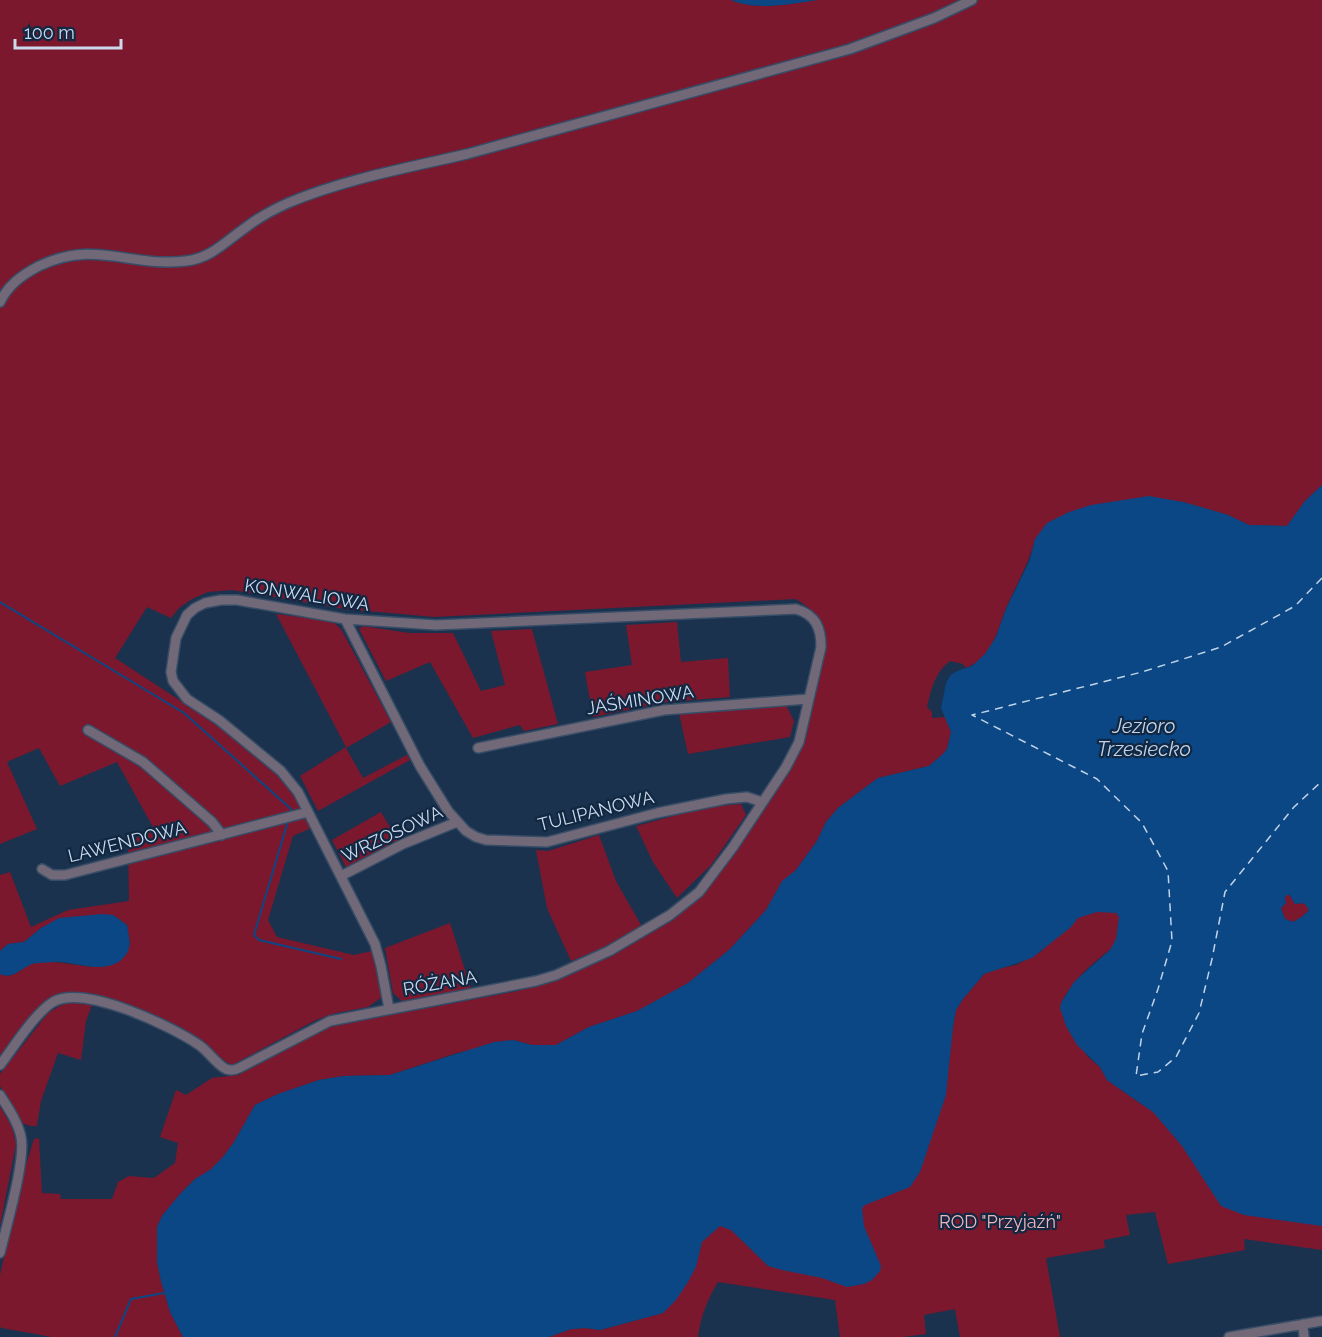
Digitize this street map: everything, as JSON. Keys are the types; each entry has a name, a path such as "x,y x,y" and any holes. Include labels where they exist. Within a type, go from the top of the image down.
{"street":[{"path":"0,302 5,292 20,277 58,258 88,253 173,262 196,259 216,251 255,220 269,212 310,195 385,172 467,154 850,49 934,18 972,0"},
{"name":"KONWALIOWA","path":"388,1009 375,944 294,786 281,771 219,720 187,699 173,681 172,653 187,615 205,603 221,600 237,600 345,619 436,625 796,609 805,612 816,621 821,634 808,699"},
{"name":"TULIPANOWA","path":"345,619 420,766 448,811 457,822 476,837 486,840 546,842 657,813 726,799 747,797 762,802"},
{"name":"JAŚMINOWA","path":"478,748 664,710 808,699"},
{"name":"RÓŻANA","path":"0,1065 44,1009 68,997 90,999 154,1021 196,1043 210,1053 224,1068 232,1070 242,1067 322,1023 536,981 556,975 609,951 670,915 699,892 733,847 786,767 798,742 808,699"},
{"name":"LAWENDOWA","path":"88,730 143,762 212,822 222,835"},
{"name":"LAWENDOWA","path":"42,869 52,875 65,875 308,812"},
{"name":"WRZOSOWA","path":"341,876 403,844 457,822"},
{"path":"0,1095 17,1125 22,1144 0,1253"},
{"path":"1228,1337 1322,1321"},
{"path":"1303,1324 1304,1337"}],"green space":[{"path":"0,0 731,0 763,6 817,0 1322,0 1322,485 1305,501 1287,526 1249,525 1228,515 1183,502 1035,539 1026,566 989,649 979,661 966,668 963,664 950,661 934,682 927,707 932,712 932,718 945,717 951,732 947,749 929,766 878,778 838,808 826,822 817,841 796,870 782,882 766,910 729,950 688,983 637,1011 589,1027 556,1045 532,1045 513,1040 457,1053 390,1075 344,1076 319,1080 278,1094 255,1105 223,1157 180,1194 162,1216 157,1227 157,1262 161,1281 170,1312 183,1337 52,1337 2,1328 0,1327 0,1275 19,1188 34,1139 39,1138 42,1193 60,1194 61,1199 112,1199 118,1182 129,1176 154,1178 175,1163 178,1143 160,1137 176,1090 186,1095 212,1078 238,1075 331,1026 513,992 549,983 612,956 673,920 703,895 737,850 790,770 804,744 826,648 826,638 820,619 796,599 434,617 345,609 232,590 208,592 192,599 179,608 171,618 147,607 115,658 216,724 278,775 294,795 311,828 293,836 268,920 277,937 354,955 372,951 382,997 368,1007 336,1013 316,1020 232,1065 196,1037 145,1011 104,997 84,993 66,993 51,998 37,1009 0,1056 0,974 10,976 30,964 42,962 93,967 130,944 127,925 113,915 41,928 24,942 8,944 0,951 0,875 10,872 31,927 68,910 129,901 128,842 154,829 117,762 60,786 39,748 7,762 37,829 0,844"},
{"path":"276,614 332,621 341,629 391,722 346,748 363,778 407,755 410,760 318,811 300,776 346,747"},
{"path":"677,622 681,662 728,658 730,697 667,702 593,717 585,672 632,665 626,625"},
{"path":"363,626 409,633 453,633 481,691 505,685 491,631 532,629 558,724 524,731 520,725 473,738 430,662 386,681 359,629"},
{"path":"786,705 794,721 790,737 688,754 679,713"},
{"path":"741,804 746,815 711,865 677,898 653,862 636,826 707,807"},
{"path":"381,812 398,841 346,867 332,840"},
{"path":"599,835 616,881 641,925 622,941 571,961 547,908 536,850 548,851"},
{"path":"1289,894 1295,904 1302,903 1309,910 1293,922 1285,919 1281,908 1286,903 1284,897"},
{"name":"ROD \"Przyjaźń\"","path":"1097,904 1152,920 1089,967 1061,1003 1087,1056 1100,1067 1107,1080 1141,1104 1322,1206 1322,1250 1244,1239 1245,1250 1168,1264 1155,1212 1126,1215 1130,1235 1104,1240 1105,1248 1046,1258 1060,1337 960,1337 955,1309 924,1315 926,1334 903,1337 840,1337 835,1300 718,1282 705,1308 698,1337 549,1337 571,1329 600,1330 663,1313 693,1222 844,1225 944,1102 956,1010 963,999 984,974 1016,965 1042,951 1045,939"},
{"path":"450,923 471,989 402,1001 393,993 385,948"},
{"path":"77,1002 92,1005 86,1021 81,1060 58,1053 41,1101 37,1126 22,1123 0,1086 0,1074 48,1013 65,1003"},
{"path":"0,1106 12,1127 16,1144 0,1226"}],"water":[{"path":"731,0 817,0 763,6"},
{"name":"Jezioro Trzesiecko","path":"1322,485 1322,1226 1244,1215 1221,1206 1182,1146 1153,1112 1107,1080 1100,1067 1077,1045 1066,1026 1060,1008 1061,1003 1074,982 1110,950 1116,939 1119,917 1116,913 1097,912 1078,918 1071,927 1032,958 984,974 956,1010 946,1095 920,1172 910,1187 862,1208 864,1226 881,1266 880,1271 872,1280 864,1284 847,1287 822,1278 768,1266 731,1230 720,1226 702,1242 696,1267 688,1282 676,1300 663,1313 600,1330 571,1329 549,1337 183,1337 170,1312 161,1281 157,1262 157,1227 162,1216 180,1194 223,1157 255,1105 278,1094 319,1080 344,1076 390,1075 494,1042 513,1040 532,1045 556,1045 589,1027 637,1011 688,983 729,950 766,910 782,881 796,870 817,841 826,822 838,808 878,778 929,766 947,749 951,732 941,708 946,683 955,672 972,666 985,654 996,637 1006,609 1030,560 1035,539 1047,523 1069,512 1091,505 1149,496 1208,509 1249,525 1287,526 1305,501","holes":["1289,894 1295,904 1302,903 1309,910 1293,922 1285,919 1281,908 1286,903 1285,897"]},
{"path":"113,915 127,925 129,947 121,960 114,964 97,967 59,962 38,963 15,974 5,976 0,974 0,951 8,944 24,942 41,928 59,918"}],"waterway":[{"path":"0,602 184,713 291,809 290,813"},
{"path":"288,821 254,935 259,940 341,959"},
{"path":"115,1337 131,1299 164,1293"}],"ferry route":[{"path":"1322,578 1295,606 1221,647 1142,672 972,715 1097,779 1142,823 1168,871 1172,941 1142,1034 1136,1076 1158,1072 1176,1057 1199,1013 1225,892 1294,807 1322,781"}]}
